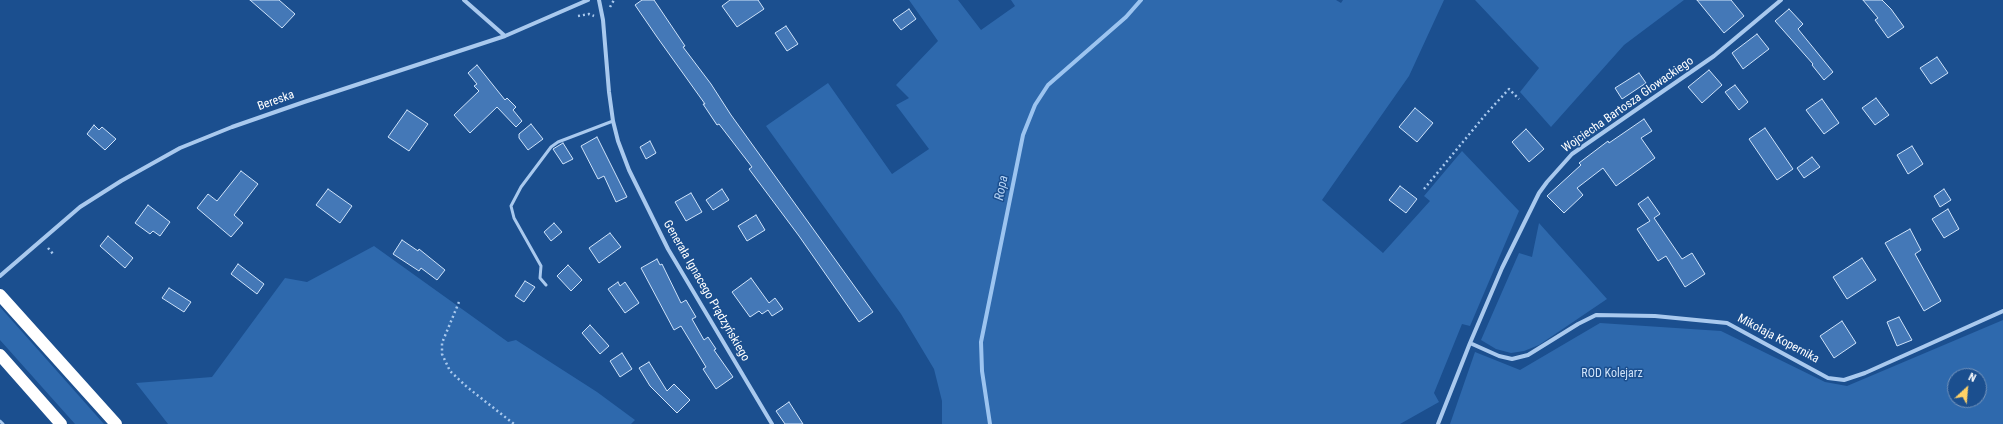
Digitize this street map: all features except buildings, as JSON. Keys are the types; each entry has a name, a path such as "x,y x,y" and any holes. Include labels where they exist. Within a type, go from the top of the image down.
{"highway":[{"path":"0,295 116,424"},
{"path":"0,355 61,424"}],"street":[{"path":"464,0 505,36"},
{"name":"Bereska","path":"0,276 80,207 120,181 180,148 232,127 318,97 505,36 588,0"},
{"name":"Generała Ignacego Prądzyńskiego","path":"599,0 603,20 609,92 613,121 618,141 668,250 772,424"},
{"name":"Wojciecha Bartosza Głowackiego","path":"1438,424 1502,268 1539,193 1547,182 1572,154 1714,56 1781,0"},
{"name":"Mikołaja Kopernika","path":"1470,343 1499,356 1512,359 1528,355 1578,324 1596,315 1655,316 1727,323 1828,378 1844,380 1865,373 2003,311"}],"lane":[{"path":"546,285 540,278 541,266 514,218 511,206 521,187 551,147 558,142 613,121"},
{"path":"0,421 3,424"}],"path":[{"path":"572,18 588,14 599,20 609,20 610,10 614,0"},
{"path":"1424,189 1486,114 1509,90 1519,99"},
{"path":"42,252 52,244"},
{"path":"48,248 54,255"},
{"path":"459,302 442,342 442,354 450,370 467,388 514,424"}],"green space":[{"path":"909,0 958,0 981,30 1015,6 1011,0 1336,0 1341,3 1343,0 1444,0 1409,76 1322,200 1383,253 1430,201 1424,196 1462,151 1519,211 1470,326 1462,324 1434,393 1439,402 1400,424 942,424 942,401 934,369 901,314 766,126 828,83 892,174 929,149 896,105 909,98 896,85 938,41"},
{"path":"1475,0 1684,0 1624,45 1551,127 1520,92 1539,68"},
{"path":"1539,223 1607,299 1539,345 1524,351 1511,353 1496,349 1481,340 1519,253 1532,257"},
{"path":"374,246 508,342 516,340 597,392 635,420 631,424 168,424 136,383 212,377 285,278 307,282"},
{"path":"0,307 104,424 75,424 0,340"},
{"name":"ROD Kolejarz","path":"2003,320 2003,424 1450,424 1475,352 1520,370 1600,323 1721,331 1825,382 1847,386"}],"waterway":[{"name":"Ropa","path":"990,424 982,371 981,342 1023,135 1035,105 1048,85 1126,17 1141,0"}]}
